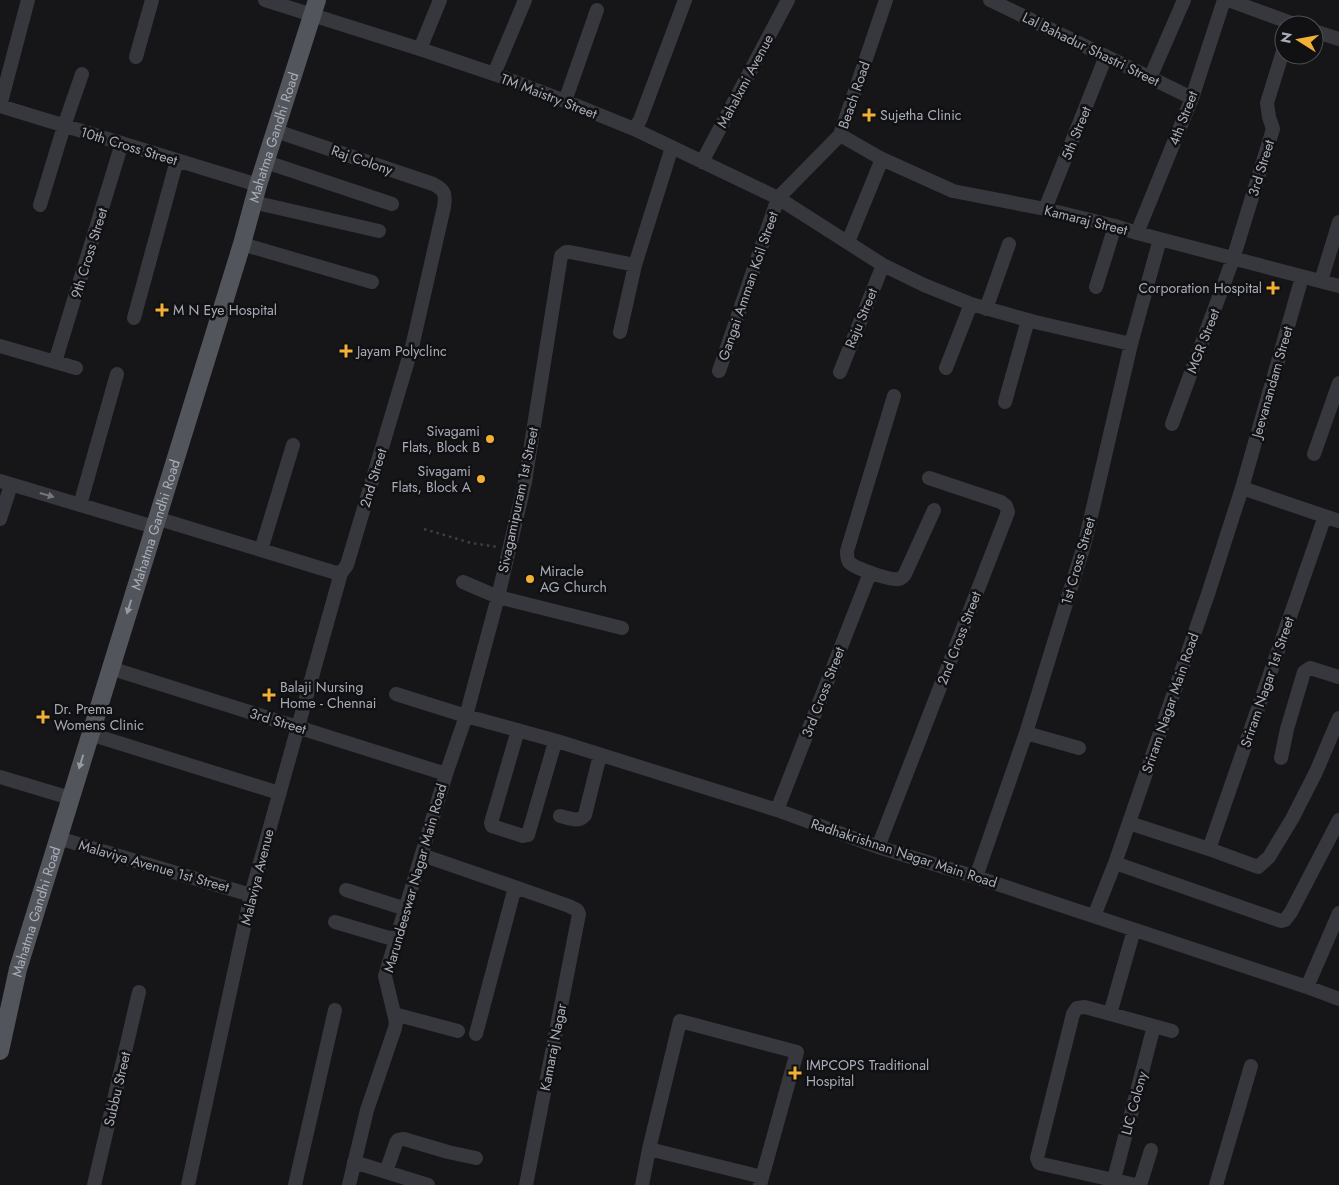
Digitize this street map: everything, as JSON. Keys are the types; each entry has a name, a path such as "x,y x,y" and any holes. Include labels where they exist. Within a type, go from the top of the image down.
{"main road":[{"name":"Mahatma Gandhi Road","path":"0,1051 18,969 314,7"}],"street":[{"path":"0,106 28,0"},
{"path":"136,57 152,0"},
{"name":"TM Maistry Street","path":"265,0 314,7 420,49 565,101 634,129 778,198"},
{"path":"420,49 440,0"},
{"path":"494,74 525,0"},
{"path":"634,129 640,120 685,0"},
{"name":"Mahalxmi Avenue","path":"702,162 788,0"},
{"name":"Beach Road","path":"778,198 840,135 886,0"},
{"name":"Lal Bahadur Shastri Street","path":"990,0 1192,98"},
{"path":"1150,78 1184,0"},
{"name":"4th Street","path":"1137,233 1192,98 1224,0"},
{"path":"1228,0 1274,17"},
{"path":"565,101 597,10"},
{"path":"1324,34 1339,39"},
{"name":"5th Street","path":"1045,209 1106,56"},
{"name":"3rd Street","path":"1234,259 1273,129 1267,103 1279,65"},
{"path":"40,204 82,74"},
{"name":"10th Cross Street","path":"0,106 258,185"},
{"name":"Raj Colony","path":"276,131 433,184 441,188 444,193"},
{"name":"Kamaraj Street","path":"840,135 882,159 953,191 1045,209 1339,286"},
{"name":"9th Cross Street","path":"55,362 122,143"},
{"path":"620,332 634,265 672,147"},
{"path":"848,242 882,159"},
{"path":"134,318 177,160"},
{"path":"266,162 392,204"},
{"name":"2nd Street","path":"341,573 347,565 412,347 445,200 444,193"},
{"name":"Gangai Amman Koil Street","path":"719,371 778,198 883,265 924,285 986,309 1131,344"},
{"path":"253,202 379,231"},
{"path":"1321,281 1339,222"},
{"path":"1096,287 1114,226"},
{"name":"1st Cross Street","path":"976,877 1026,733 1085,542 1131,344 1160,239"},
{"path":"242,244 372,282"},
{"path":"986,309 1009,244"},
{"name":"Sivagamipuram 1st Street","path":"466,716 498,596 525,482 560,259 563,253 570,252 634,265"},
{"name":"MGR Street","path":"1172,424 1234,259"},
{"name":"Raju Street","path":"840,372 883,265"},
{"name":"Jeevanandam Street","path":"1242,488 1302,277"},
{"path":"946,368 971,304"},
{"path":"1006,402 1028,320"},
{"path":"0,346 76,368"},
{"path":"80,505 117,374"},
{"path":"1314,454 1339,383"},
{"path":"894,396 847,551 850,563 870,573 895,579 902,578 934,510"},
{"path":"261,550 293,445"},
{"name":"2nd Cross Street","path":"878,847 1008,512 1006,506 1001,502 929,478"},
{"path":"0,519 5,483 80,505 155,522 341,573"},
{"path":"1242,488 1339,521"},
{"name":"Sriram Nagar Main Road","path":"1094,916 1129,823 1208,594 1242,488"},
{"name":"Sriram Nagar 1st Street","path":"1209,849 1326,516"},
{"name":"Malaviya Avenue","path":"188,1185 251,894 341,573"},
{"name":"3rd Cross Street","path":"777,810 870,573"},
{"path":"462,582 498,596 622,628"},
{"name":"3rd Street","path":"110,668 446,774"},
{"path":"1281,758 1287,729 1304,672 1310,668 1339,678"},
{"name":"Radhakrishnan Nagar Main Road","path":"396,694 466,716 557,741 777,810 878,847 976,877 1339,999"},
{"name":"Marundeeswar Nagar Main Road","path":"349,1185 367,1110 395,1028 396,1022 385,976 446,774 466,716"},
{"path":"1129,823 1258,867 1269,857 1292,819 1316,772 1339,718"},
{"path":"518,730 491,823 492,826 523,836 528,834 557,741"},
{"path":"1026,733 1079,748"},
{"path":"90,734 279,793"},
{"path":"560,816 574,820 584,818 600,755"},
{"path":"0,777 70,798"},
{"path":"1115,863 1281,921 1285,920 1291,912 1339,820"},
{"name":"Malaviya Avenue 1st Street","path":"58,838 251,894"},
{"path":"422,855 515,887 476,1034"},
{"name":"Kamaraj Nagar","path":"515,887 577,910 579,914 526,1185"},
{"path":"346,890 406,909"},
{"path":"1307,987 1339,913"},
{"path":"335,922 396,940"},
{"path":"1110,1014 1134,930"},
{"name":"Subbu Street","path":"94,1185 139,992"},
{"path":"1136,1185 1042,1164 1039,1163 1037,1158 1077,1008 1110,1014 1172,1031"},
{"path":"295,1185 335,1010"},
{"path":"394,1014 458,1031"},
{"path":"642,1185 649,1150 680,1020 797,1052 761,1181 649,1150"},
{"name":"LIC Colony","path":"1114,1179 1154,1026"},
{"path":"1216,1185 1251,1066"},
{"path":"386,1172 396,1143 401,1139 476,1158"},
{"path":"1140,1185 1151,1150"},
{"path":"354,1162 428,1185"}],"path":[{"path":"424,529 470,543 509,548"}],"place":[{"name":"Sujetha Clinic","path":"869,115"},
{"name":"Corporation Hospital","path":"1273,288"},
{"name":"M N Eye Hospital","path":"162,310"},
{"name":"Jayam Polyclinc","path":"346,351"},
{"name":"Sivagami Flats, Block B","path":"490,439"},
{"name":"Sivagami Flats, Block A","path":"481,479"},
{"name":"Miracle AG Church","path":"530,579"},
{"name":"Balaji Nursing Home - Chennai","path":"269,695"},
{"name":"Dr. Prema Womens Clinic","path":"43,717"},
{"name":"IMPCOPS Traditional Hospital","path":"795,1073"}]}
